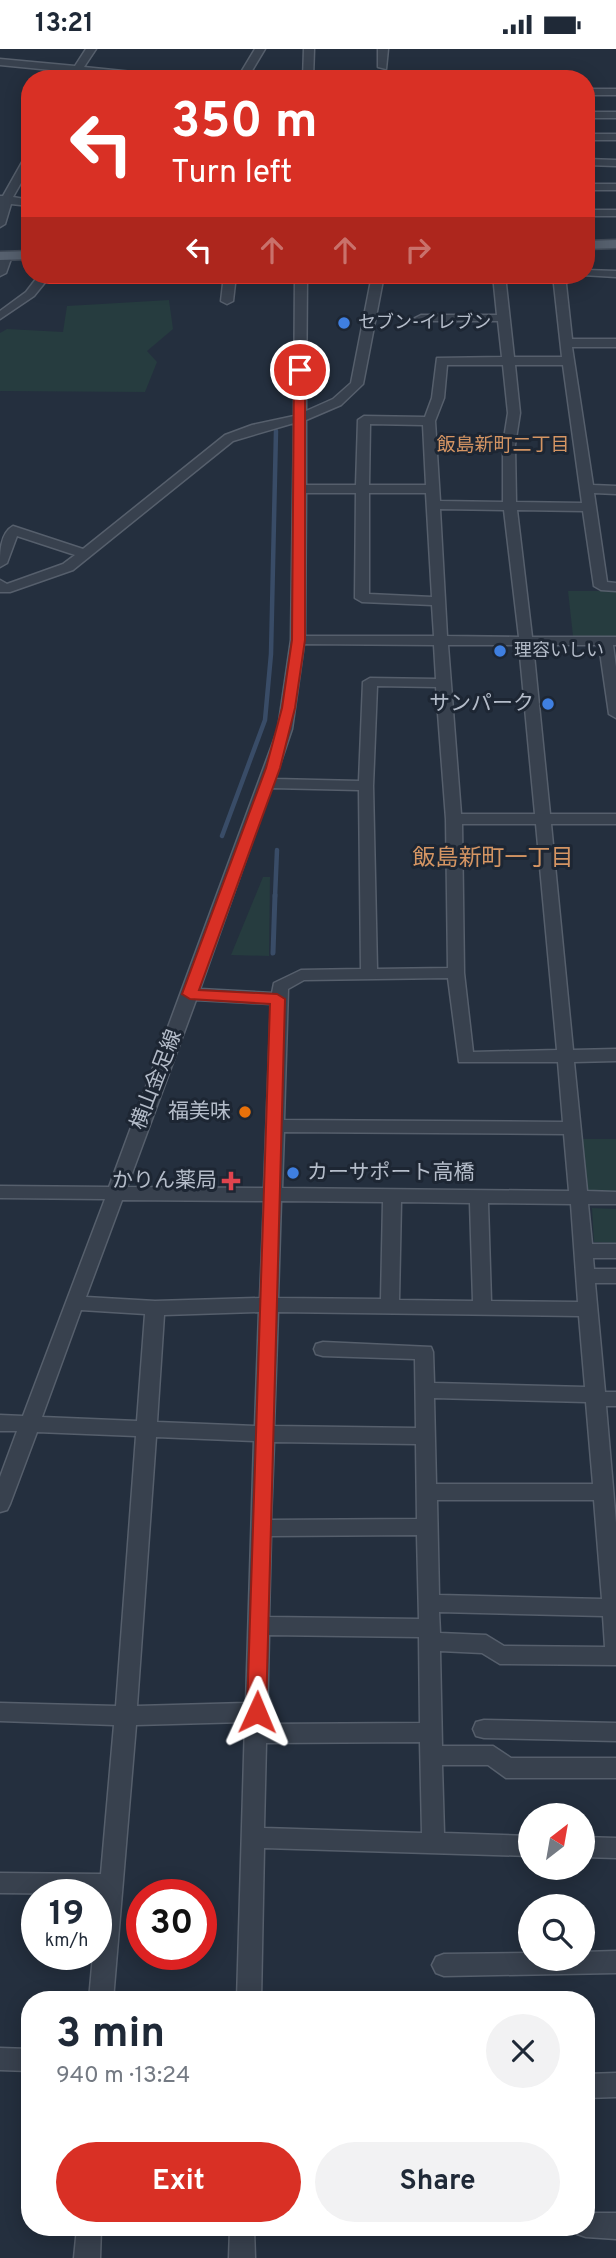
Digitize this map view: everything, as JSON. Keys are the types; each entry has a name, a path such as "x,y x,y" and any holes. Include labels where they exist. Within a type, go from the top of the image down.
{"main road":[{"path":"595,245 616,244"},
{"path":"3,256 21,255"}],"street":[{"path":"77,70 91,49"},
{"path":"247,70 260,49"},
{"path":"308,70 309,49"},
{"path":"383,49 383,67"},
{"path":"0,62 46,70"},
{"path":"595,92 616,92"},
{"path":"595,115 616,115"},
{"path":"595,137 616,137"},
{"path":"595,163 616,163"},
{"path":"0,224 3,199 21,172"},
{"path":"0,180 12,187"},
{"path":"595,187 616,187"},
{"path":"3,199 21,202"},
{"path":"595,213 616,213"},
{"path":"0,273 3,256"},
{"path":"595,274 616,274"},
{"path":"0,316 30,295 38,284"},
{"path":"227,301 229,284"},
{"name":"横山金足線","path":"0,1504 113,1194 190,994 285,729 298,640 301,284"},
{"path":"0,583 5,589 68,567 220,444 256,428 299,418 337,402 356,384 376,284"},
{"path":"500,284 514,413 509,445 510,506 526,641 579,1198 595,1397 607,1478 616,1638"},
{"path":"560,284 568,361 601,586 616,587"},
{"path":"421,318 505,318"},
{"path":"567,343 616,343"},
{"path":"568,361 441,361 441,389 429,421 443,683 454,819 456,973 465,1058 616,1055"},
{"path":"429,421 364,420 360,552 362,598 439,601"},
{"path":"299,489 433,489"},
{"path":"588,489 616,489"},
{"path":"435,505 589,507"},
{"path":"0,563 13,530 86,554"},
{"path":"298,640 611,641 616,714"},
{"path":"369,973 366,786 370,682 443,683"},
{"path":"267,783 366,786"},
{"path":"454,819 616,819"},
{"path":"250,1991 277,999 280,987 300,975 456,973"},
{"path":"190,994 277,999"},
{"path":"275,1126 572,1128"},
{"path":"0,1192 616,1198"},
{"path":"390,1307 392,1196"},
{"path":"479,1197 482,1308"},
{"path":"583,1251 616,1251"},
{"path":"585,1276 616,1276"},
{"path":"75,1303 155,1308 268,1305 588,1309"},
{"path":"111,1879 126,1716 155,1308"},
{"path":"323,1349 424,1352 433,1842"},
{"path":"423,1390 616,1399"},
{"path":"0,1423 264,1434 424,1436"},
{"path":"426,1492 607,1478"},
{"path":"261,1528 427,1527"},
{"path":"430,1603 613,1608"},
{"path":"258,1626 431,1635 486,1644 500,1655 616,1656"},
{"path":"0,1712 432,1732"},
{"path":"484,1729 616,1732"},
{"path":"432,1755 492,1756 506,1767 616,1768"},
{"path":"254,1838 518,1846"},
{"path":"595,1848 616,1849"},
{"path":"0,1883 21,1883"},
{"path":"444,1965 616,1962"},
{"path":"102,1991 104,1970"},
{"path":"0,2059 21,2060"},
{"path":"595,2085 616,2085"},
{"path":"595,2225 616,2226"},
{"path":"87,2258 88,2236"},
{"path":"242,2236 242,2258"}],"green space":[{"path":"169,300 173,329 147,351 157,362 145,392 0,391 0,333 7,329 63,332 67,306"},
{"path":"568,591 616,591 616,637 573,636"},
{"path":"263,877 270,877 269,956 231,955"},
{"path":"580,1139 616,1139 616,1191 584,1191"},
{"path":"592,1208 616,1209 616,1243 594,1242"}],"waterway":[{"path":"222,836 265,720 271,654 276,431"},
{"path":"275,897 277,850"},
{"path":"273,953 275,895"}],"place":[{"name":"セブン-イレブン","path":"344,323"},
{"name":"理容いしい","path":"500,651"},
{"name":"サンパーク","path":"548,704"},
{"name":"福美味","path":"245,1112"},
{"name":"カーサポート高橋","path":"293,1173"},
{"name":"かりん薬局","path":"231,1181"}],"district":[{"name":"飯島新町二丁目","path":"503,446"},
{"name":"飯島新町一丁目","path":"493,859"}],"route":[{"path":"257,1712 277,999 190,994 273,768 289,708 298,640 300,370"}]}
